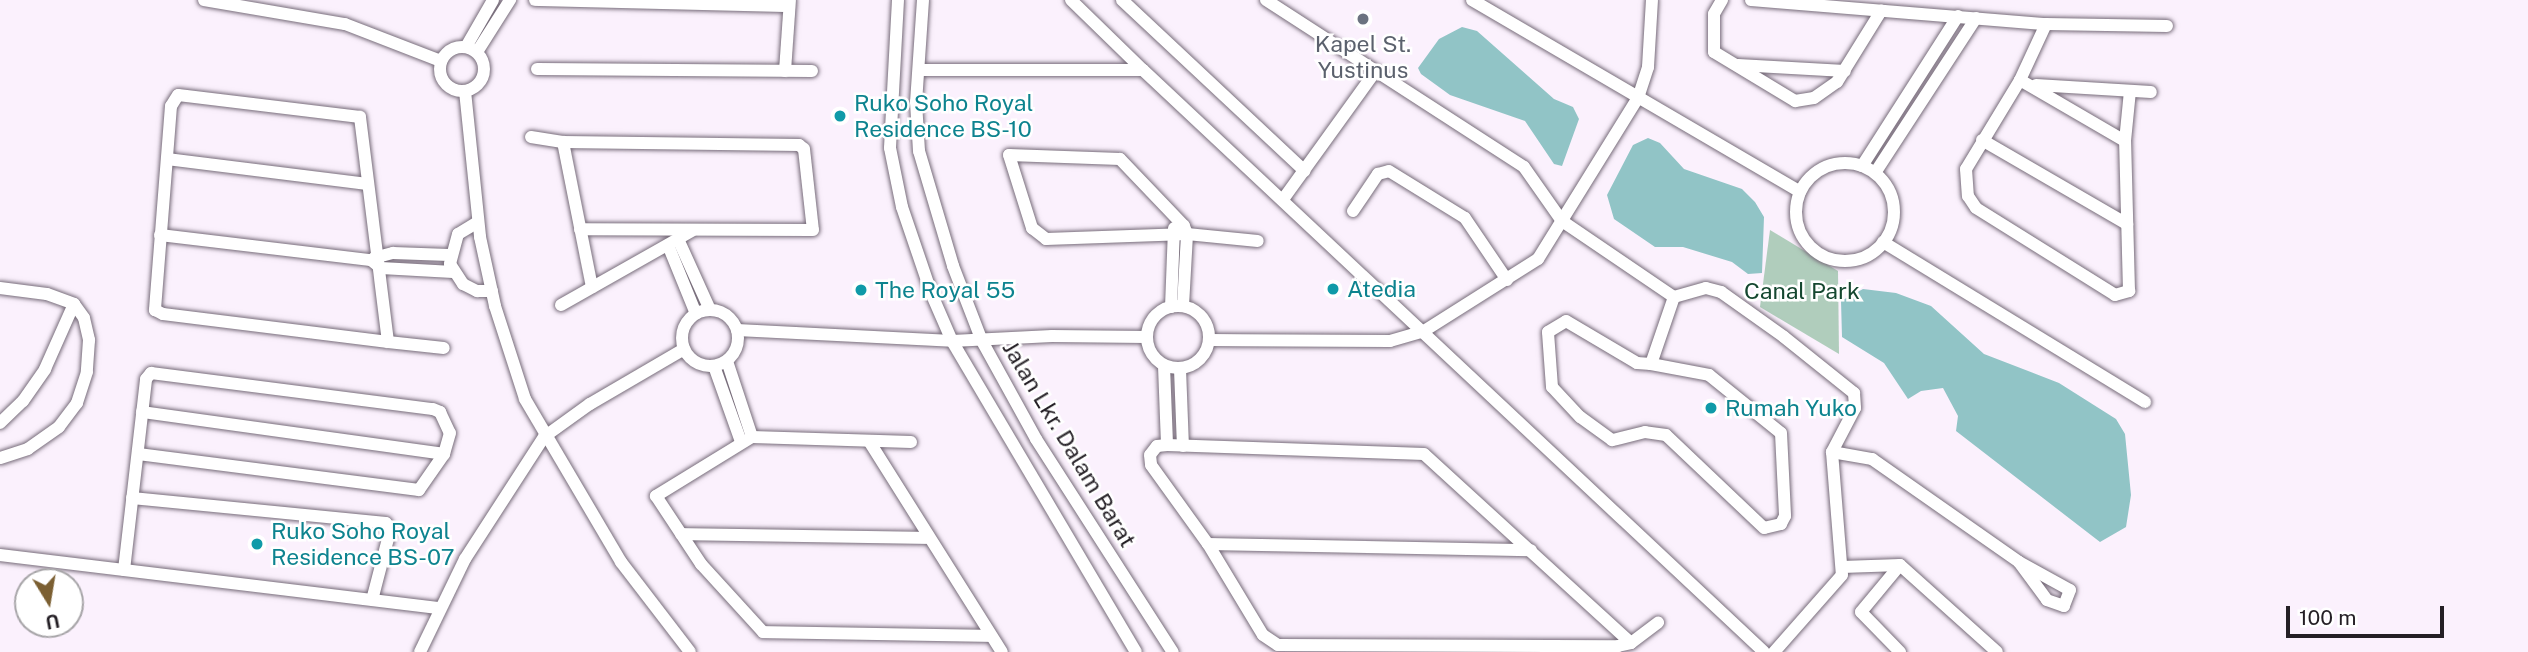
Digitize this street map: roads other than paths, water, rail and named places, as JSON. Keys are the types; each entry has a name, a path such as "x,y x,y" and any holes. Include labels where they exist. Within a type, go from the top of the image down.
{"street":[{"path":"204,0 345,24 441,61"},
{"path":"465,91 483,75 471,50 493,0"},
{"path":"471,50 510,0"},
{"path":"535,0 790,3 785,71"},
{"name":"Jalan Lkr. Dalam Barat","path":"898,0 890,148 902,207 952,341 1136,652"},
{"name":"Jalan Lkr. Dalam Barat","path":"923,0 919,70 919,151 931,202 982,341 1036,439 1173,652"},
{"path":"1071,0 1764,652"},
{"path":"1122,0 1305,171"},
{"path":"1266,0 1524,167 1562,221 1674,298"},
{"path":"1472,0 1800,192"},
{"path":"1209,340 1390,341 1424,331 1538,259 1638,98 1648,67 1652,0"},
{"path":"1722,0 1714,14 1714,52 1795,101 1825,93 1845,71 1881,11"},
{"path":"1751,0 2046,24 2167,26"},
{"path":"1862,166 1958,16"},
{"path":"1875,173 1976,18"},
{"path":"2046,24 2027,83 1982,140 1966,169 1968,196 1976,208 2115,295 2129,291 2125,141 2130,91"},
{"path":"465,91 448,86 442,79 441,61 451,49 471,50"},
{"path":"1734,64 1845,71"},
{"path":"537,69 812,71"},
{"path":"919,70 1143,70"},
{"path":"1284,198 1375,72"},
{"path":"2027,83 2151,92"},
{"path":"2027,83 2125,141"},
{"path":"465,91 478,222 492,291 525,399 544,438 627,571 690,652"},
{"path":"388,342 360,117 178,94 172,106 153,303 163,314 388,342 444,348"},
{"path":"531,136 562,142 803,147 811,191 813,230 580,229"},
{"path":"1982,140 2127,224"},
{"path":"562,142 592,287"},
{"path":"1177,307 1187,234 1178,218 1115,157 1009,155 1032,228 1046,239 1187,234 1258,242"},
{"path":"167,159 367,184"},
{"path":"1862,166 1875,173 1886,185 1894,214 1883,242 1853,260 1819,253 1798,226 1800,192 1826,167 1862,166"},
{"path":"1353,211 1378,174 1389,171 1465,219 1507,280"},
{"path":"1177,307 1171,235 1178,218"},
{"path":"478,222 458,234 449,255 453,272 470,288 492,291"},
{"path":"561,304 694,230"},
{"path":"160,235 453,272"},
{"path":"673,242 710,310 731,319 737,330 734,352 727,361 714,366 696,363 684,349 683,329 696,314 710,310"},
{"path":"673,242 696,314"},
{"path":"1883,242 2145,402"},
{"path":"377,261 449,255"},
{"path":"0,288 47,294 74,304 84,318 89,340 87,372 77,403 59,427 29,449 0,458"},
{"path":"1674,298 1706,288 1721,292 1854,393 1855,408 1832,452 1842,567 1837,584 1774,652"},
{"path":"1651,364 1674,298"},
{"path":"0,423 23,401 45,369 74,304"},
{"path":"1177,307 1203,318 1209,340 1200,360 1180,369 1164,366 1154,359 1146,337 1149,324 1177,307"},
{"path":"1566,321 1637,362 1651,364 1706,373 1781,433 1785,516 1781,524 1764,527 1665,435 1645,432 1612,440 1580,417 1552,387 1548,332 1566,321"},
{"path":"737,330 952,341 1052,336 1146,337"},
{"path":"420,652 438,608 544,438 590,404 684,349"},
{"path":"727,361 747,440"},
{"path":"714,366 747,440"},
{"path":"1164,366 1167,445"},
{"path":"1180,369 1183,446"},
{"path":"124,570 146,379 159,372 433,409 440,412 450,433 444,454 419,490 138,454"},
{"path":"142,412 444,454"},
{"path":"911,442 747,440 658,492 658,501 701,564 759,629 768,634 990,636"},
{"path":"869,441 926,538 1002,652"},
{"path":"1631,643 1424,454 1167,445 1157,446 1150,455 1151,465 1208,544 1264,635 1279,645 1631,643 1658,623"},
{"path":"1832,452 1872,459 2019,562"},
{"path":"132,498 386,523 390,531 372,600"},
{"path":"681,534 926,538"},
{"path":"1208,544 1531,550"},
{"path":"0,555 438,608"},
{"path":"1842,567 1900,565 1997,652"},
{"path":"1900,565 1861,612 1900,652"}],"place":[{"name":"Kapel St. Yustinus","path":"1363,19"},
{"name":"Ruko Soho Royal Residence BS-10","path":"840,116"},
{"name":"Atedia","path":"1333,289"},
{"name":"The Royal 55","path":"861,290"},
{"name":"Rumah Yuko","path":"1711,408"},
{"name":"Ruko Soho Royal Residence BS-07","path":"257,544"}],"park label":[{"name":"Canal Park","path":"1802,291"}]}
